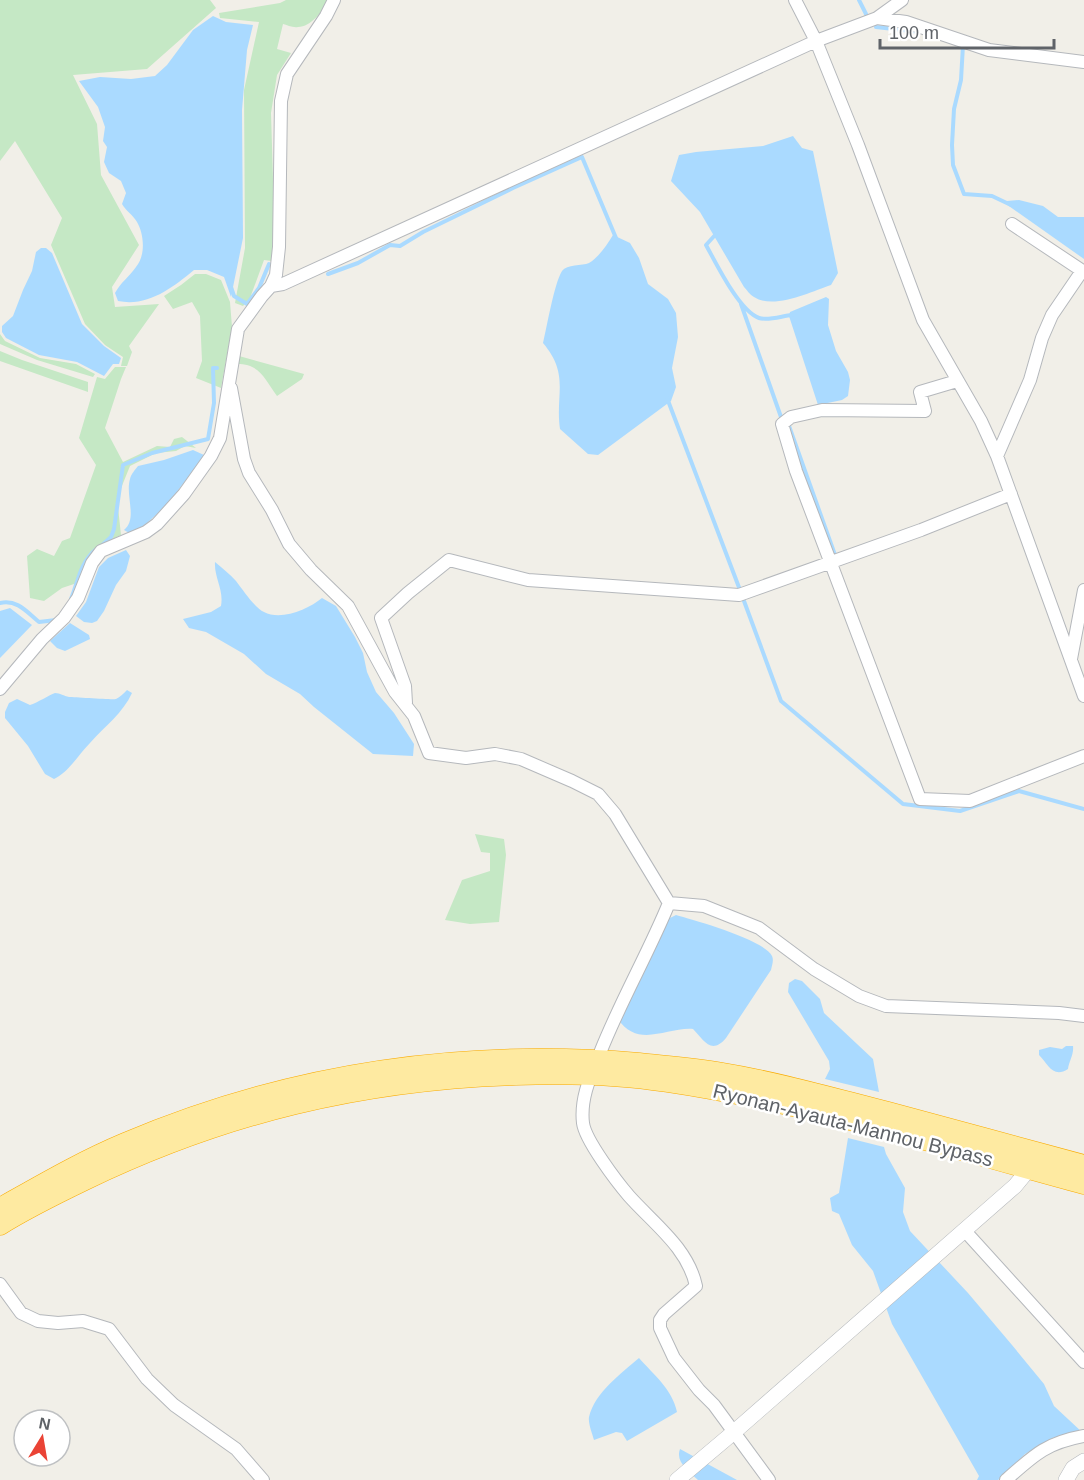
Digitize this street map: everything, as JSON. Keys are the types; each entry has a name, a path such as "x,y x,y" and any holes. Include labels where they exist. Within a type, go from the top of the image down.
{"highway":[{"name":"Ryonan-Ayauta-Mannou Bypass","path":"0,1208 57,1176 122,1144 208,1111 305,1084 397,1067 531,1058 594,1067 723,1073 827,1096 1031,1161 1084,1184"},
{"name":"Ryonan-Ayauta-Mannou Bypass","path":"0,1225 64,1190 171,1142 220,1124 308,1100 352,1091 431,1080 594,1067"},
{"name":"Ryonan-Ayauta-Mannou Bypass","path":"1031,1161 1084,1166"}],"street":[{"path":"0,689 42,639 64,618 78,598 92,563 101,551 146,532 157,524 184,494 211,456 220,438 238,329 271,286 276,275 279,247 281,101 288,74 334,0"},
{"path":"795,0 816,41 858,145 923,320 981,421 997,456 1084,696"},
{"path":"271,286 283,284 816,41 877,18 902,0"},
{"path":"877,18 906,22 989,50 1084,62"},
{"path":"997,456 1030,380 1042,338 1052,315 1083,272 1012,224"},
{"path":"229,381 249,474 290,544 311,570 348,606 395,692 414,716 429,753 466,758 495,754 521,759 598,794 615,814 669,903"},
{"path":"957,381 920,392 925,411 822,410 791,417 782,424 796,471 920,799 970,801 1084,756"},
{"path":"406,703 405,686 381,618 449,560 528,580 734,595 921,530 1011,494"},
{"path":"1071,660 1084,590"},
{"path":"669,903 704,906 759,928 814,969 858,996 886,1006 1084,1016"},
{"path":"669,903 658,931 608,1030 584,1092 583,1124 589,1138 620,1185 659,1225 693,1270 696,1286 664,1314 660,1320 660,1328 674,1358 734,1432 769,1480"},
{"path":"677,1479 734,1432 1015,1186 1031,1161"},
{"path":"964,1231 1084,1362"},
{"path":"0,1284 21,1313 38,1321 58,1323 84,1321 109,1329 147,1378 174,1405 236,1449 263,1480"},
{"path":"1006,1480 1039,1451 1066,1440 1084,1436"},
{"path":"1066,1480 1073,1468 1084,1461"}],"green space":[{"path":"0,0 210,0 216,8 147,69 73,75 97,124 101,175 139,245 112,287 115,307 159,304 129,346 132,352 127,366 121,366 123,357 105,345 85,324 51,245 62,218 15,141 0,161"},
{"path":"286,0 328,0 320,13 307,24 292,27 283,24 277,49 291,53 277,75 271,113 274,212 272,261 264,260 250,298 243,306 235,303 245,248 244,90 259,22 220,18 219,13 280,3"},
{"path":"195,274 206,274 221,280 230,302 232,327 221,388 196,378 202,361 200,316 192,302 173,309 164,296"},
{"path":"0,334 5,341 40,358 76,364 95,374 93,377 37,360 0,344"},
{"path":"0,351 88,382 88,392 0,361"},
{"path":"239,356 304,374 302,379 277,396 256,369 237,364"},
{"path":"115,367 126,367 105,428 123,462 157,446 170,447 174,439 182,437 196,448 185,446 176,451 156,453 130,466 117,498 121,535 112,539 94,554 77,583 62,588 44,601 30,598 27,556 37,549 54,556 62,541 70,538 96,465 79,438 97,377 105,379"},
{"path":"475,834 504,839 506,855 499,922 470,924 445,920 462,880 490,871 490,853 481,852"}],"water":[{"path":"213,16 226,22 253,25 247,50 242,110 243,238 231,297 224,277 207,270 194,270 168,289 149,299 118,301 115,293 139,262 143,251 141,232 137,222 122,204 126,193 121,181 109,173 104,162 107,147 103,141 105,127 98,107 79,81 100,77 131,79 155,76 167,65 193,30"},
{"path":"793,136 802,148 813,151 838,273 831,285 813,292 782,301 762,301 744,287 700,212 671,181 679,155 763,146"},
{"path":"1019,200 1043,206 1058,217 1084,217 1084,259 1006,204 1007,201"},
{"path":"613,235 630,243 639,258 648,284 668,299 676,313 678,337 672,368 676,387 671,401 598,455 588,454 560,429 559,375 551,354 543,343 562,271 567,267 589,263 602,251"},
{"path":"41,248 46,248 52,253 82,324 104,346 121,358 119,364 113,364 104,376 77,362 39,355 6,338 2,332 2,326 13,316 32,271 36,252"},
{"path":"826,297 829,299 828,325 836,351 850,380 848,396 842,400 818,405 789,316 790,312"},
{"path":"193,450 204,455 171,499 142,527 131,534 124,530 131,514 130,479 138,466"},
{"path":"126,550 130,556 126,571 116,585 104,611 97,621 84,622 76,616 86,602 99,567 108,558"},
{"path":"215,562 234,578 264,612 286,614 310,606 322,598 336,606 363,653 367,672 376,692 394,713 414,744 413,756 373,754 300,694 266,674 244,654 206,632 189,628 183,619 211,612 221,606 222,600"},
{"path":"10,608 32,625 0,658 0,611"},
{"path":"70,623 89,635 90,639 65,651 57,648 50,641"},
{"path":"127,690 132,693 119,713 69,768 54,779 45,774 28,746 5,718 9,703 17,699 30,705 59,693 69,697 116,699"},
{"path":"676,915 743,937 767,950 773,958 771,970 726,1038 716,1046 708,1044 693,1029 644,1035 634,1033 618,1019 668,919"},
{"path":"795,979 802,981 820,999 824,1013 873,1059 879,1092 825,1079 830,1069 829,1061 788,992 789,983"},
{"path":"1066,1046 1073,1046 1073,1052 1068,1069 1063,1072 1051,1069 1039,1055 1039,1050 1050,1047 1062,1049"},
{"path":"848,1138 884,1147 905,1188 903,1212 910,1231 968,1293 1012,1345 1044,1384 1054,1406 1083,1433 1052,1438 1025,1454 998,1480 977,1480 979,1476 892,1324 873,1271 852,1245 839,1214 832,1211 830,1198 839,1193"},
{"path":"639,1358 667,1389 677,1412 627,1441 622,1433 616,1432 594,1440 589,1419 592,1408 603,1391"},
{"path":"680,1449 737,1480 698,1480 681,1462"}],"waterway":[{"path":"859,0 866,14"},
{"path":"876,27 920,32"},
{"path":"961,45 963,45 961,80 954,109 953,165 964,194 992,196 1011,205"},
{"path":"328,274 358,263 390,245 400,246 423,232 582,157 616,238"},
{"path":"716,234 706,245 736,297 751,314 763,319 792,315"},
{"path":"231,287 234,296 247,304 259,288 269,264"},
{"path":"741,304 781,417"},
{"path":"101,546 111,537 114,529 123,465 152,453 208,439 214,403 213,368 217,368"},
{"path":"667,398 740,590"},
{"path":"789,426 835,555"},
{"path":"71,599 83,567 95,550"},
{"path":"744,601 781,701 903,804 960,811 1019,791 1084,809"},
{"path":"0,603 17,605 39,622 56,620"}]}
